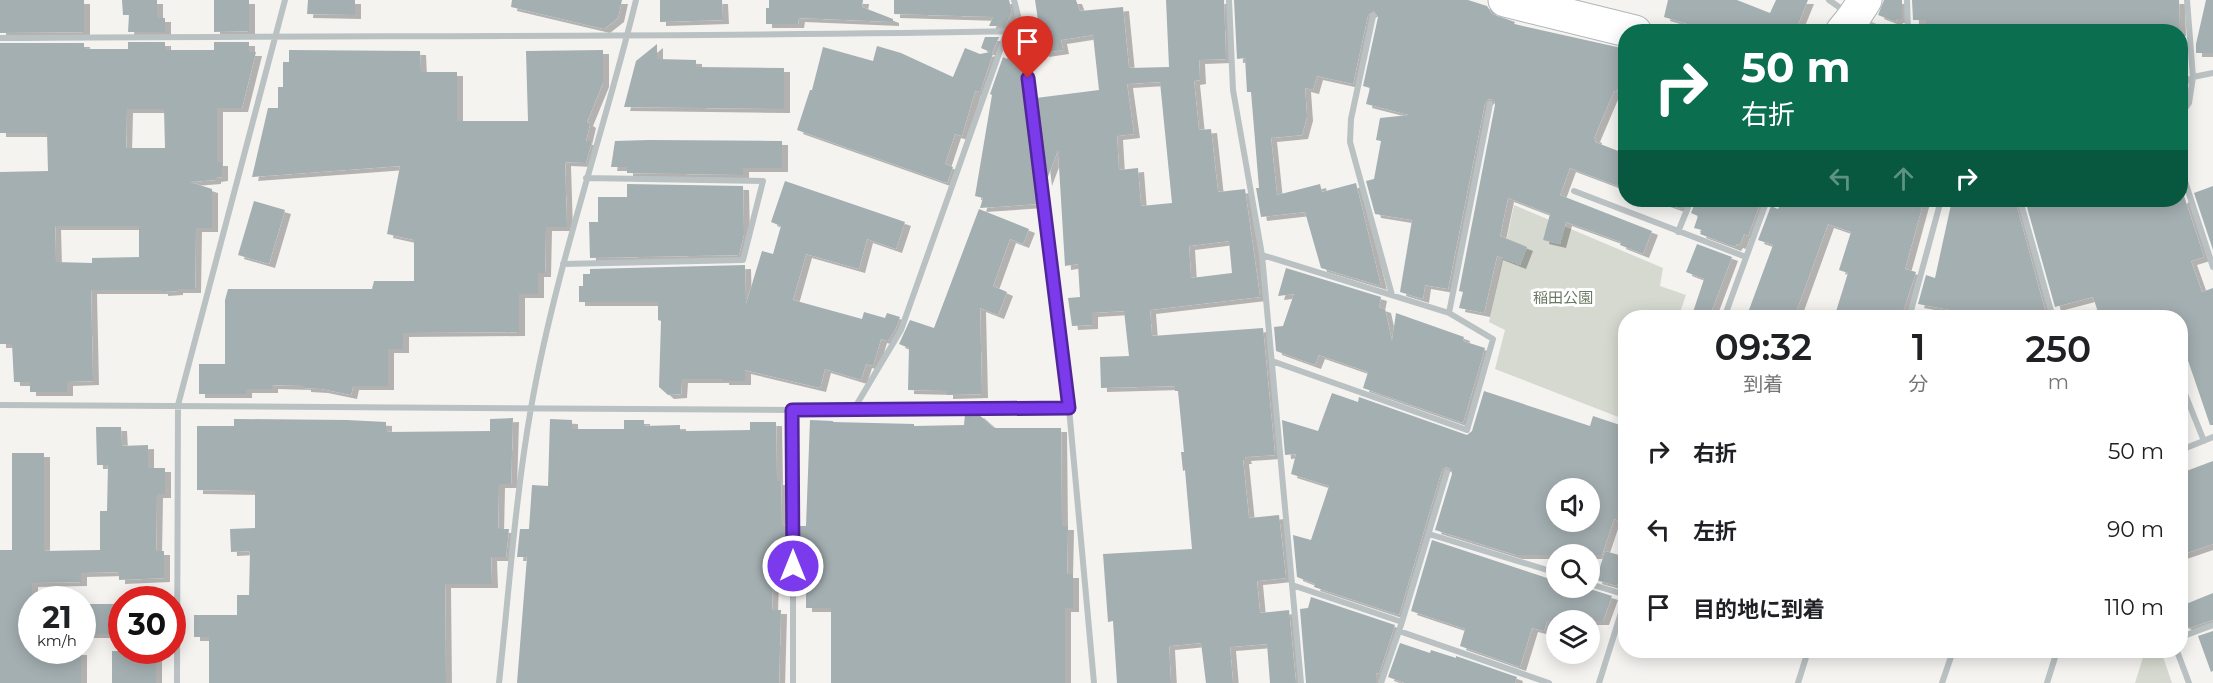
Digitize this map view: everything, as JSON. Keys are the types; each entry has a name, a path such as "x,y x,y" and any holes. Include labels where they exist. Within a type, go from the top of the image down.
{"main road":[{"path":"1505,0 1618,28"}],"street":[{"path":"177,683 178,405 285,0"},
{"path":"499,683 518,501 531,408 563,264 636,0"},
{"path":"1014,0 1022,31 1069,408 1094,683"},
{"path":"1229,0 1233,90 1263,255 1300,683"},
{"path":"1907,0 1908,24"},
{"path":"2187,0 2193,77 2188,104"},
{"path":"1848,12 1871,24"},
{"path":"1374,16 1351,119 1350,142 1392,295"},
{"path":"854,409 901,330 1007,31"},
{"path":"0,38 627,37 1022,31"},
{"path":"2188,80 2213,73"},
{"path":"1449,313 1490,104"},
{"path":"563,264 743,260 763,181 586,178"},
{"path":"2188,190 2213,267"},
{"path":"1574,191 1746,257"},
{"path":"1678,232 1688,207"},
{"path":"1727,310 1764,207"},
{"path":"1911,310 1939,207"},
{"path":"2022,207 2051,310"},
{"path":"1263,255 1449,313 1493,339 1467,430 1272,361"},
{"path":"2188,401 2204,441"},
{"path":"0,405 792,410 1069,408"},
{"path":"792,410 793,683"},
{"path":"2188,447 2213,437"},
{"path":"1381,683 1402,622 1447,472"},
{"path":"1429,534 1546,570"},
{"path":"1292,585 1402,622"},
{"path":"1600,587 1618,593"},
{"path":"1599,683 1618,622"},
{"path":"2188,634 2213,625"},
{"path":"1399,631 1549,683"},
{"path":"1798,683 1806,658"},
{"path":"1942,683 1951,658"},
{"path":"2047,683 2055,658"},
{"path":"2180,658 2189,683"}],"green space":[{"name":"稲田公園","path":"1514,205 1663,268 1660,286 1686,295 1681,310 1618,310 1618,417 1495,369 1505,330 1489,322"},
{"path":"2143,658 2163,658 2172,683 2135,683"}],"building":[{"path":"0,0 84,0 84,32 0,33"},
{"path":"122,0 157,0 157,18 165,18 165,32 128,32 129,15 123,15"},
{"path":"214,0 249,0 249,31 214,32"},
{"path":"308,0 355,0 355,15 307,14"},
{"path":"512,0 622,0 618,18 604,29 511,7"},
{"path":"660,0 722,0 723,20 660,22"},
{"path":"769,0 863,0 862,7 893,19 893,22 799,18 798,24 766,24 766,8 769,8"},
{"path":"894,0 1009,0 1012,12 1005,26 989,26 993,17 894,14"},
{"path":"1035,0 1076,0 1080,11 1123,7 1129,68 1169,67 1166,0 1224,0 1226,59 1199,60 1200,80 1194,81 1199,130 1211,129 1218,192 1245,189 1260,297 1150,310 1152,336 1263,328 1275,455 1245,457 1246,460 1243,460 1249,518 1279,515 1286,578 1257,581 1260,613 1289,610 1296,683 1270,683 1267,644 1230,647 1233,683 1206,683 1201,643 1169,646 1171,683 1117,683 1113,621 1108,622 1103,554 1192,549 1185,470 1183,471 1181,452 1184,452 1178,391 1175,391 1175,386 1101,388 1100,357 1129,356 1124,311 1092,313 1092,325 1072,326 1068,298 1080,297 1078,264 1065,266 1058,150 1046,182 1036,98 1099,90 1093,35 1061,40 1063,50 1043,53","holes":["1160,82 1172,203 1141,206 1138,168 1119,170 1117,136 1134,134 1127,84","1229,241 1232,273 1191,278 1189,246"]},
{"path":"1234,0 1468,0 1487,6 1492,14 1515,22 1514,24 1618,47 1618,88 1616,92 1614,91 1594,138 1595,142 1618,151 1618,186 1570,168 1560,195 1652,231 1643,254 1620,245 1621,242 1566,222 1560,244 1543,240 1550,214 1508,198 1500,236 1527,247 1520,265 1497,256 1484,313 1459,308 1463,292 1459,291 1495,105 1494,100 1489,99 1485,103 1448,289 1425,285 1423,299 1400,292 1412,220 1375,214 1366,181 1374,179 1381,141 1376,140 1380,118 1409,115 1366,104 1370,88 1363,86 1378,17 1374,11 1368,15 1353,84 1317,76 1313,90 1305,88 1307,117 1302,135 1271,138 1277,195 1320,184 1322,192 1356,183 1381,286 1321,268 1305,212 1261,217 1256,188 1259,188 1251,92 1247,92 1245,58 1237,59"},
{"path":"1668,0 1737,0 1770,13 1776,0 1808,0 1798,24 1687,24 1664,17"},
{"path":"1884,0 1902,0 1902,19 1897,19 1896,22 1878,15"},
{"path":"1912,0 2179,0 2180,24 1926,24 1926,20 1913,20"},
{"path":"2206,0 2213,0 2213,53 2196,53 2196,44"},
{"path":"1016,36 1038,204 980,208 983,198 975,196 992,95 990,94 1003,57 1007,59"},
{"path":"985,37 999,37 980,92 975,91 962,136 955,134 945,164 953,167 947,183 797,130 810,90 812,90 823,47 873,61 877,46 901,53 953,77 965,48 980,54 990,52 981,48"},
{"path":"128,42 165,42 165,50 214,50 214,42 249,42 249,52 256,52 242,108 217,108 217,162 222,162 222,177 215,178 215,180 190,182 212,189 212,228 196,228 195,289 162,292 162,290 91,290 93,381 67,382 67,392 30,392 30,382 14,382 12,344 0,344 0,172 48,171 47,133 0,133 0,43 84,43 84,48 128,49","holes":["127,109 164,109 165,148 126,148","55,226 139,226 139,257 92,258 92,263 56,262"]},
{"path":"657,44 657,59 696,60 696,67 784,68 784,109 624,107 636,61"},
{"path":"289,50 420,51 421,72 457,72 457,121 528,121 526,51 603,50 603,83 587,122 590,124 586,141 592,141 586,163 565,162 567,227 546,227 545,273 538,273 538,294 519,294 519,332 403,333 403,349 388,349 388,386 353,386 351,395 305,388 305,386 272,385 272,389 246,389 246,394 199,394 199,364 225,364 225,300 228,289 372,289 374,281 414,281 414,240 387,234 400,166 252,177 268,108 278,108 278,87 283,87 283,62 289,62"},
{"path":"615,141 782,141 782,168 743,168 743,175 627,173 627,167 611,167"},
{"path":"785,181 905,222 896,249 867,239 859,269 806,254 793,300 862,319 864,312 885,318 887,313 900,317 896,328 888,341 881,339 873,366 866,364 861,380 825,369 820,388 745,370 745,381 682,379 681,394 668,395 659,387 661,321 658,320 658,302 579,302 579,286 583,286 583,274 590,274 590,269 745,265 746,304 762,251 773,254 781,226 771,222"},
{"path":"627,184 743,186 744,234 739,255 590,258 589,222 598,222 598,197 627,197"},
{"path":"2213,186 2213,250 2194,193"},
{"path":"254,201 285,210 269,264 238,255"},
{"path":"1693,207 1759,207 1748,236 1744,234 1740,245 1737,244 1735,247 1700,234 1702,230 1694,228 1698,216 1691,213"},
{"path":"1771,207 1778,209 1779,207 1922,207 1905,269 1916,272 1904,310 1836,310 1848,273 1839,270 1851,232 1828,224 1797,310 1749,310 1773,245 1758,240"},
{"path":"1950,207 2017,207 2045,310 1950,310 1918,304 1926,275 1935,278"},
{"path":"2027,207 2188,207 2204,257 2191,261 2202,292 2213,288 2213,425 2210,425 2188,361 2188,310 2097,310 2093,297 2055,307"},
{"path":"979,209 1029,229 1023,244 1010,239 993,286 1007,292 998,315 980,308 982,394 947,395 947,391 908,390 909,348 899,344 910,320 934,328"},
{"path":"1697,244 1732,257 1712,310 1694,310 1704,279 1686,272"},
{"path":"1286,268 1381,297 1379,307 1385,309 1392,341 1396,313 1464,337 1463,341 1485,348 1463,423 1363,388 1368,372 1319,355 1315,365 1276,351 1274,327 1283,326 1294,294 1278,296"},
{"path":"1484,391 1590,426 1593,416 1618,424 1618,520 1614,519 1602,555 1600,555 1600,544 1546,544 1546,555 1516,555 1435,530 1452,474 1451,469 1446,467 1442,470 1399,615 1314,587 1315,584 1297,577 1293,535 1311,540 1329,486 1291,474 1296,454 1285,455 1282,420 1318,431 1332,393 1358,402 1359,397 1467,435 1472,431"},
{"path":"965,414 978,414 994,428 1061,428 1062,526 1068,526 1067,574 1073,574 1073,608 1065,608 1065,683 831,683 831,608 806,608 806,576 798,576 798,526 806,526 810,420 914,424 914,426 964,425"},
{"path":"513,418 511,484 499,484 498,529 509,529 506,557 491,557 492,584 445,584 446,683 209,683 209,637 194,637 194,615 237,615 237,595 249,595 250,551 231,552 230,529 255,528 255,491 197,490 197,426 234,426 234,419 347,420 386,422 386,432 490,431 490,419"},
{"path":"550,419 572,420 572,429 624,429 624,420 644,420 644,426 680,425 680,431 750,430 750,422 776,422 777,481 781,481 782,525 788,526 788,576 773,576 772,610 781,610 779,683 517,683 527,557 517,557 520,529 529,529 532,485 548,486"},
{"path":"96,427 121,427 122,446 148,445 148,468 165,468 165,494 157,494 156,551 164,551 164,578 119,580 119,572 81,573 81,582 32,583 32,586 18,586 18,664 81,664 81,683 0,683 0,550 12,550 12,453 44,453 44,551 100,550 100,511 107,511 108,465 97,465"},
{"path":"2213,461 2213,544 2188,553 2188,470"},
{"path":"1432,540 1546,578 1546,598 1600,598 1600,592 1612,596 1603,621 1600,621 1600,610 1546,610 1544,631 1532,628 1520,667 1460,646 1465,629 1411,611"},
{"path":"1605,551 1618,555 1617,586 1600,581 1600,567"},
{"path":"2213,593 2213,620 2188,627 2188,603"},
{"path":"1311,597 1395,625 1379,674 1376,673 1376,683 1306,683 1300,609 1308,608"},
{"path":"96,604 108,604 108,634 96,634"},
{"path":"2213,631 2213,671 2211,672 2198,636"},
{"path":"1400,643 1430,653 1431,650 1456,658 1456,656 1517,677 1515,683 1405,683 1388,677"},
{"path":"112,664 156,664 156,683 112,683"}],"route":[{"path":"793,566 792,410 1069,408 1028,78"}]}
